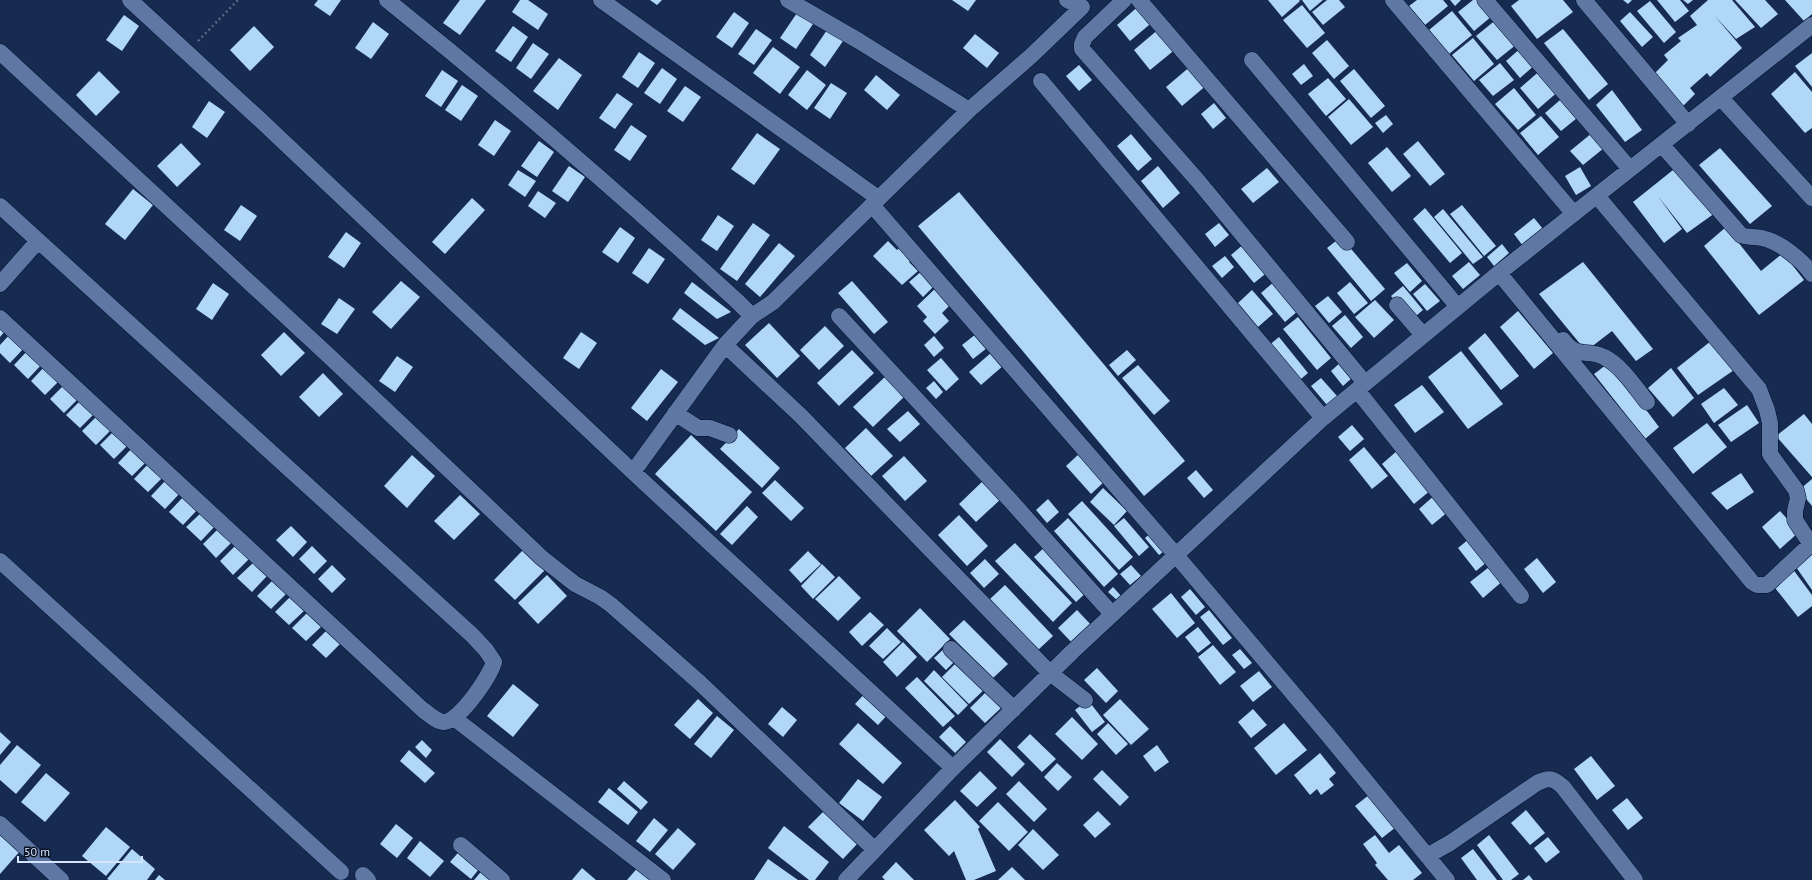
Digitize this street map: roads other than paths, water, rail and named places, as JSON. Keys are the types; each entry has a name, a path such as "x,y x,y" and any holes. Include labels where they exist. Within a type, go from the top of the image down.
{"street":[{"path":"130,0 256,116 633,472 953,768"},
{"path":"387,0 543,130 706,272 752,316"},
{"path":"601,0 875,201 1328,735 1447,880"},
{"path":"788,0 893,62 969,110"},
{"path":"1067,0 1086,4"},
{"path":"1124,0 1085,37 1082,44 1082,49 1198,181 1361,386 1521,596"},
{"path":"1139,0 1347,242"},
{"path":"1393,0 1574,214"},
{"path":"1485,0 1630,169"},
{"path":"1584,0 1688,124"},
{"path":"633,472 725,345 752,316 773,302 969,110 1031,56 1086,4"},
{"path":"846,880 953,768 1050,673 1175,554 1323,418 1423,335 1630,169 1721,98 1809,34"},
{"path":"0,52 329,356 542,558 575,584 610,604 649,638 700,683 874,849"},
{"path":"1252,60 1458,307"},
{"path":"1041,81 1323,418"},
{"path":"1721,98 1812,198"},
{"path":"1662,145 1741,235 1752,238 1760,238 1777,245 1799,260 1812,274"},
{"path":"1504,270 1752,582 1757,585 1767,585 1812,545 1795,520 1795,511 1798,498 1796,490 1770,454 1770,423 1759,389 1597,196"},
{"path":"0,206 466,630 486,650 494,662 492,670 479,689 454,718 444,722 436,719 423,710 0,318"},
{"path":"0,284 38,241"},
{"path":"1504,270 1570,348 1576,352 1596,354 1609,360 1618,367 1647,402"},
{"path":"1397,305 1423,335"},
{"path":"839,316 1000,489 1112,614"},
{"path":"725,345 802,416 1050,673 1085,700"},
{"path":"676,413 698,428 710,428 729,436"},
{"path":"0,561 341,872"},
{"path":"951,649 1014,708"},
{"path":"454,718 663,880"},
{"path":"1427,856 1450,843 1537,783 1548,778 1553,779 1563,787 1635,880"},
{"path":"0,824 61,880"},
{"path":"462,845 502,880"}]}
